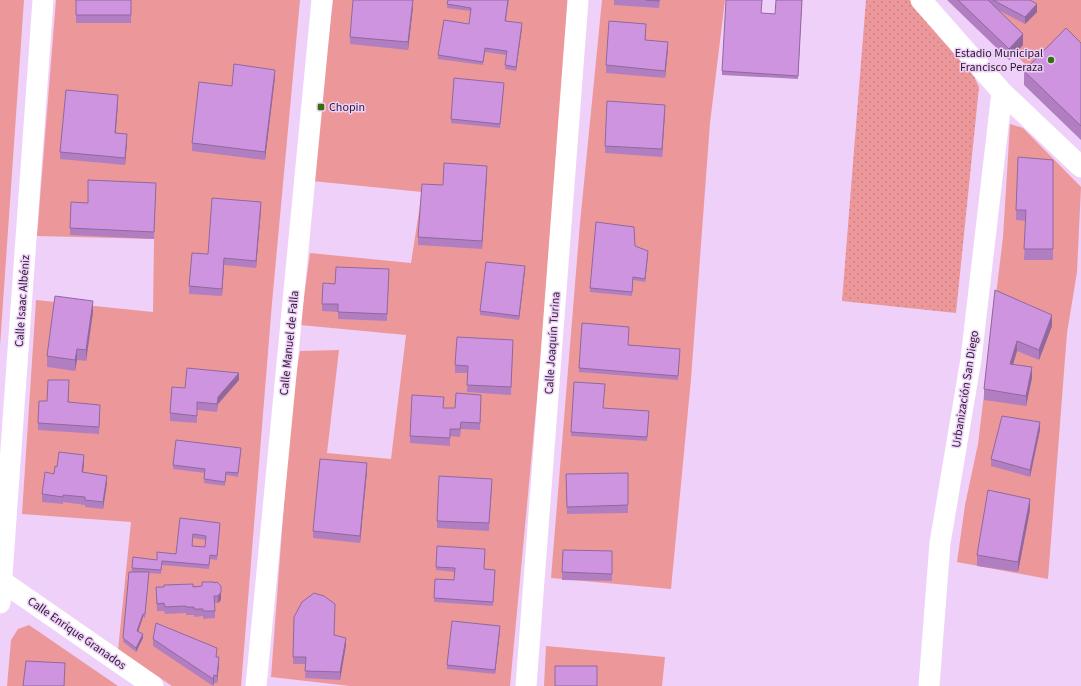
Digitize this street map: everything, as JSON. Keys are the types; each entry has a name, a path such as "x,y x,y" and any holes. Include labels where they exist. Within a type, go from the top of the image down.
{"street":[{"name":"Calle Isaac Albéniz","path":"0,603 43,0"},
{"name":"Calle Manuel de Falla","path":"256,686 322,0"},
{"name":"Calle Joaquín Turina","path":"526,686 578,0"},
{"path":"921,0 1002,92 1081,167"},
{"name":"Urbanización San Diego","path":"929,686 940,543 971,358 1002,92"},
{"name":"Calle Enrique Granados","path":"1,581 153,686"}],"shaded area":[{"path":"0,0 24,0 0,346"},
{"path":"56,0 300,0 272,303 241,686 172,686 118,650 131,522 22,514 36,300 153,312 154,239 37,236"},
{"path":"333,0 571,0 544,324 510,686 350,686 271,677 292,397 300,351 339,350 327,453 391,459 406,335 300,325 310,253 411,263 422,192 312,181"},
{"path":"602,0 725,0 710,123 691,379 671,589 551,578 580,223"},
{"path":"866,0 910,0 971,70 979,87 956,313 842,301"},
{"name":"Estadio Municipal Francisco Peraza","path":"962,0 1081,0 1081,121"},
{"path":"1010,124 1023,128 1081,187 1077,272 1067,333 1048,579 957,562 965,505 978,444 1003,237"},
{"path":"29,625 118,686 7,686 11,640 18,629"},
{"path":"546,646 665,657 662,686 544,686"}],"building":[{"path":"76,0 131,0 131,15 76,15"},
{"path":"353,0 413,0 408,42 350,37"},
{"path":"448,0 508,0 505,21 522,23 516,67 505,65 507,51 485,48 483,62 438,55 444,20 469,24 471,8 447,4"},
{"path":"726,0 762,0 761,13 775,14 776,0 802,0 798,76 722,71"},
{"path":"958,0 988,0 1023,34 1009,49"},
{"path":"993,0 1030,0 1037,4 1025,17"},
{"path":"609,21 646,24 645,40 668,42 665,71 606,65"},
{"path":"1066,28 1081,43 1081,126 1024,71"},
{"path":"234,64 275,70 265,152 192,143 199,82 232,86"},
{"path":"454,78 504,83 500,124 451,119"},
{"path":"66,90 118,95 115,133 127,134 125,158 60,152"},
{"path":"607,101 665,105 662,149 605,146"},
{"path":"1018,157 1053,160 1053,249 1024,249 1026,210 1016,210"},
{"path":"444,163 487,166 482,241 418,237 422,184 443,185"},
{"path":"88,180 156,183 154,232 70,228 71,202 88,203"},
{"path":"212,198 261,202 256,261 224,258 222,289 189,286 192,253 208,254"},
{"path":"596,222 634,227 635,246 648,251 645,279 633,277 632,292 590,288"},
{"path":"486,262 525,266 519,316 480,311"},
{"path":"336,267 389,269 387,314 338,312 338,304 322,304 323,283 335,284"},
{"path":"995,290 1052,315 1039,350 1017,341 1010,364 1032,367 1026,396 984,389"},
{"path":"55,296 93,301 86,350 77,349 75,360 47,356"},
{"path":"582,323 629,327 628,345 680,349 678,376 579,368"},
{"path":"457,337 513,340 511,387 467,385 468,366 455,365"},
{"path":"187,368 239,373 218,397 217,404 197,402 197,416 170,413 172,387 185,388"},
{"path":"48,380 69,380 68,402 100,405 99,427 38,423 39,401 47,401"},
{"path":"574,382 605,384 603,408 649,411 647,437 571,432"},
{"path":"456,393 481,395 480,423 461,422 460,429 450,429 450,438 410,436 412,395 444,397 443,408 455,408"},
{"path":"1002,416 1040,422 1030,470 991,459"},
{"path":"176,440 241,448 238,473 226,472 225,482 204,479 205,469 173,465"},
{"path":"59,452 84,455 82,472 107,476 103,502 85,500 85,497 63,495 63,497 42,494 45,472 54,474 55,466 57,467"},
{"path":"320,459 367,463 360,536 313,531"},
{"path":"628,473 628,505 567,507 566,474"},
{"path":"439,476 492,479 489,523 437,521"},
{"path":"988,490 1030,499 1018,562 977,555"},
{"path":"180,518 220,523 217,556 210,555 209,565 162,561 161,570 132,568 133,557 157,560 157,552 176,554","holes":["193,534 206,536 205,547 192,546"]},
{"path":"437,546 485,549 484,569 495,570 493,602 434,598 435,579 454,580 455,568 436,567"},
{"path":"563,550 612,551 612,574 562,572"},
{"path":"129,572 149,572 145,614 143,614 137,631 143,634 136,648 123,638"},
{"path":"202,582 217,582 221,586 221,592 218,596 214,596 215,611 203,611 203,609 194,609 194,607 186,606 165,607 164,603 157,604 156,587 164,587 164,585 193,584 193,587 202,586"},
{"path":"314,593 324,596 335,604 334,635 346,638 340,672 305,671 306,657 293,657 294,617 302,602"},
{"path":"452,621 500,626 495,670 447,665"},
{"path":"156,623 217,648 216,657 219,657 217,676 214,675 213,679 153,639"},
{"path":"26,661 65,663 64,686 23,686"},
{"path":"555,666 597,666 597,686 555,686"}],"place":[{"name":"Estadio Municipal Francisco Peraza","path":"1051,60"},
{"name":"Chopin","path":"321,107"}]}
